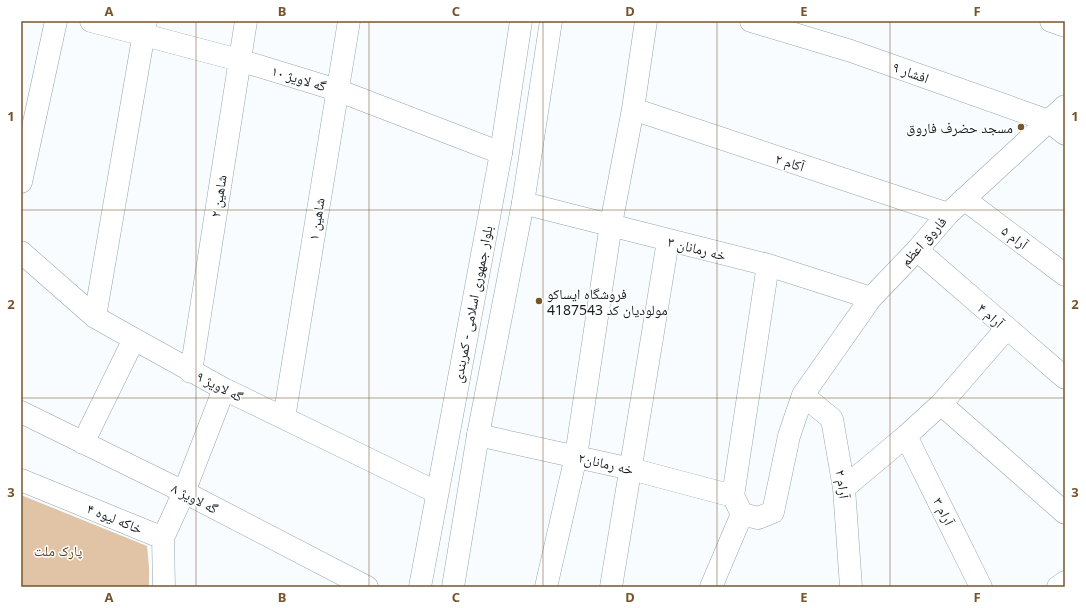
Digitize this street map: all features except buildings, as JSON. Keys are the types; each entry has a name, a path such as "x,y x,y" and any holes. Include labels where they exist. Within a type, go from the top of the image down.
{"street":[{"path":"21,182 56,21"},
{"name":"گه لاویژ ۱۰","path":"91,21 145,27 239,60 337,90 501,153"},
{"name":"شاهین ۲","path":"191,372 246,21"},
{"name":"شاهین ۱","path":"284,418 349,21"},
{"name":"بلوار جمهوری اسلامی - کمربندی","path":"420,587 436,492 501,153 520,21"},
{"path":"453,587 478,435 523,203 551,21"},
{"path":"546,587 576,456 611,224 633,109 646,21"},
{"name":"افشار ۹","path":"751,21 851,51 1057,128"},
{"path":"1051,21 1065,26"},
{"path":"95,317 145,27"},
{"name":"فاروق اعظم","path":"803,395 871,298 918,250 948,214 964,199 1057,128 1065,106"},
{"name":"آکام ۲","path":"633,109 948,214"},
{"name":"آرام ۵","path":"964,199 1065,276"},
{"name":"خه رمانان ۳","path":"523,203 611,224 668,241 768,266 871,298"},
{"path":"611,587 668,241"},
{"name":"آرام ۴","path":"918,250 1006,329 1065,378"},
{"name":"گه لاویژ ۹","path":"21,252 95,317 191,372 224,389 436,492"},
{"path":"711,587 737,505 768,266"},
{"path":"844,488 906,436 941,404 1006,329"},
{"path":"83,443 134,339"},
{"path":"164,587 163,538 184,492 224,389"},
{"name":"خه رمانان۲","path":"478,435 631,469 737,505 758,518 773,512 789,436 803,395"},
{"name":"آرام ۲","path":"803,395 832,419 844,488 851,587"},
{"path":"941,404 1065,514"},
{"name":"گه لاویژ ۸","path":"21,412 184,492 368,587"},
{"name":"آرام ۳","path":"906,436 981,587"},
{"name":"خاکه لیوه ۴","path":"21,480 163,538"},
{"path":"1058,587 1065,582"}],"green space":[{"name":"پارک ملت","path":"21,495 147,546 149,587 21,587"}],"place":[{"name":"مسجد حضرف فاروق","path":"1021,127"},
{"name":"فروشگاە ایساکو مولودیان کد 4187543","path":"539,301"}]}
